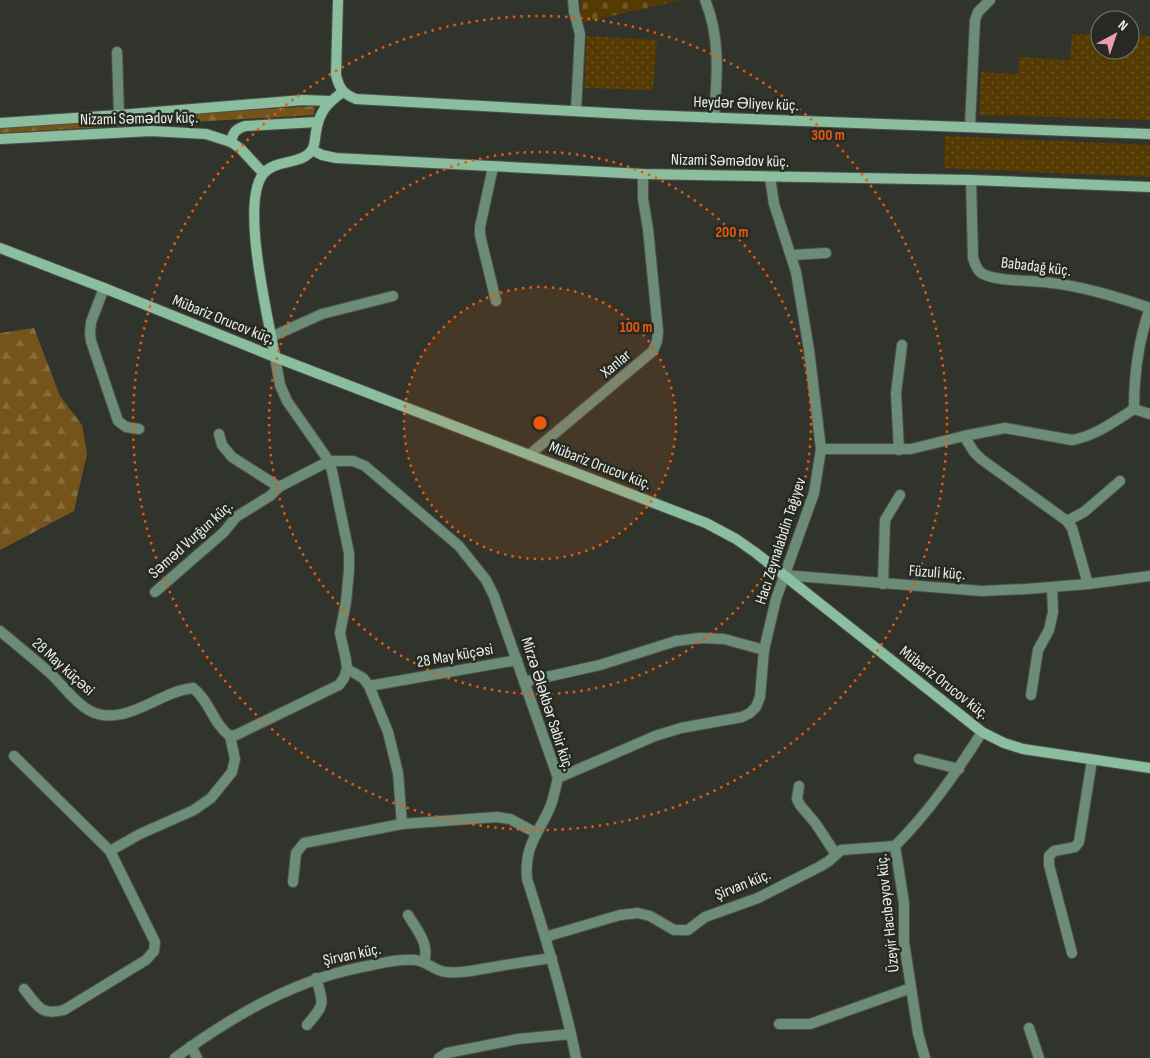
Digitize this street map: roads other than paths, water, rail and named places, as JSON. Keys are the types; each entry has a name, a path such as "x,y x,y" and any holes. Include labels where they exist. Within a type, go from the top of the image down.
{"street":[{"path":"230,736 236,735 332,689 344,678 347,669 340,633 350,570 349,553 332,471 328,461 287,401 280,385 261,282 256,240 256,195 263,173 270,167 303,157 312,150 318,122 324,108 343,92 338,84 336,75 338,0"},
{"path":"573,0 580,34 576,112"},
{"path":"705,0 712,15 718,58 714,118"},
{"path":"970,126 975,20 978,12 990,0"},
{"path":"117,52 120,115"},
{"name":"Heydər Əliyev küç.","path":"343,92 356,99 576,112 1150,134"},
{"path":"0,123 303,100 330,101"},
{"path":"231,142 233,133 244,126 318,122"},
{"name":"Nizami Səmədov küç.","path":"0,139 151,131 206,134 231,142 241,149 263,173"},
{"name":"Nizami Səmədov küç.","path":"312,150 336,158 643,174 971,180 1150,187"},
{"path":"493,167 480,227 480,235 496,301"},
{"name":"Xanlar","path":"529,455 647,357 657,341 658,331 648,229 643,199 643,174"},
{"name":"Hacı Zeynalabdin Tağıyev","path":"558,778 655,736 681,728 742,717 750,713 756,706 760,696 764,650 776,599 783,575 814,493 821,449 798,279 792,255 774,204 770,177"},
{"name":"Babadağ küç.","path":"971,180 973,258 975,265 981,273 992,277 1051,282 1085,288 1150,308"},
{"name":"Mübariz Orucov küç.","path":"0,248 706,524 736,539 756,553 982,732 1004,743 1023,749 1150,768"},
{"path":"792,255 826,253"},
{"path":"104,288 91,322 91,341 118,421 126,427 139,429"},
{"path":"272,337 328,312 392,296"},
{"path":"1134,410 1139,347 1150,308"},
{"path":"899,450 896,393 902,345"},
{"path":"821,449 899,450 1005,428 1072,440 1082,438 1134,410 1150,414"},
{"path":"219,434 222,444 232,457 279,487"},
{"path":"964,436 981,459 1067,521 1072,528 1088,584"},
{"name":"Səməd Vurğun küç.","path":"155,592 224,532 236,517 270,496 279,487 328,461"},
{"name":"Mirzə Ələkbər Sabir küç.","path":"328,461 353,461 364,466 459,546 486,580 494,596 558,778 551,804 536,833 527,856 526,865 528,879 552,958 576,1058"},
{"path":"1067,521 1084,512 1120,481"},
{"path":"883,584 885,520 900,495"},
{"name":"Füzuli küç.","path":"783,575 982,591 1088,584 1150,576"},
{"path":"1030,695 1038,650 1048,630 1053,612 1052,587"},
{"name":"28 May küçəsi","path":"0,632 54,677 71,698 85,708 100,715 123,714 180,690 193,688 202,695 223,731 230,736 235,759 232,772 211,798 194,810 140,834 110,851"},
{"path":"524,682 600,665 676,641 700,638 724,639 764,650"},
{"name":"28 May küçəsi","path":"369,686 517,660"},
{"path":"347,669 363,678 369,686 388,732 398,773 402,824"},
{"name":"Üzeyir Hacıbəyov küç.","path":"925,1058 918,1033 904,942 904,903 895,846 917,824 959,769 982,732"},
{"path":"14,756 110,851 155,942 154,951 146,960 64,1010 52,1013 41,1010 24,989"},
{"path":"920,759 959,769"},
{"path":"1072,953 1049,865 1049,856 1054,851 1075,848 1079,842 1092,760"},
{"path":"799,786 796,798 835,853"},
{"path":"293,882 296,853 304,843 402,824 497,817 520,822 536,833"},
{"name":"Şirvan küç.","path":"545,937 620,915 638,913 650,916 674,930 688,930 705,917 758,898 819,867 841,850 895,846"},
{"path":"408,915 426,944 427,954 424,962"},
{"name":"Şirvan küç.","path":"175,1058 191,1046 258,1005 316,978 344,970 390,962 415,960 424,962 436,970 462,972 552,958"},
{"path":"307,1025 321,1008 322,999 316,978"},
{"path":"779,1024 810,1024 911,988"},
{"path":"1029,1028 1039,1058"},
{"path":"439,1058 448,1053 518,1039 571,1034"},
{"path":"191,1046 197,1058"}]}
